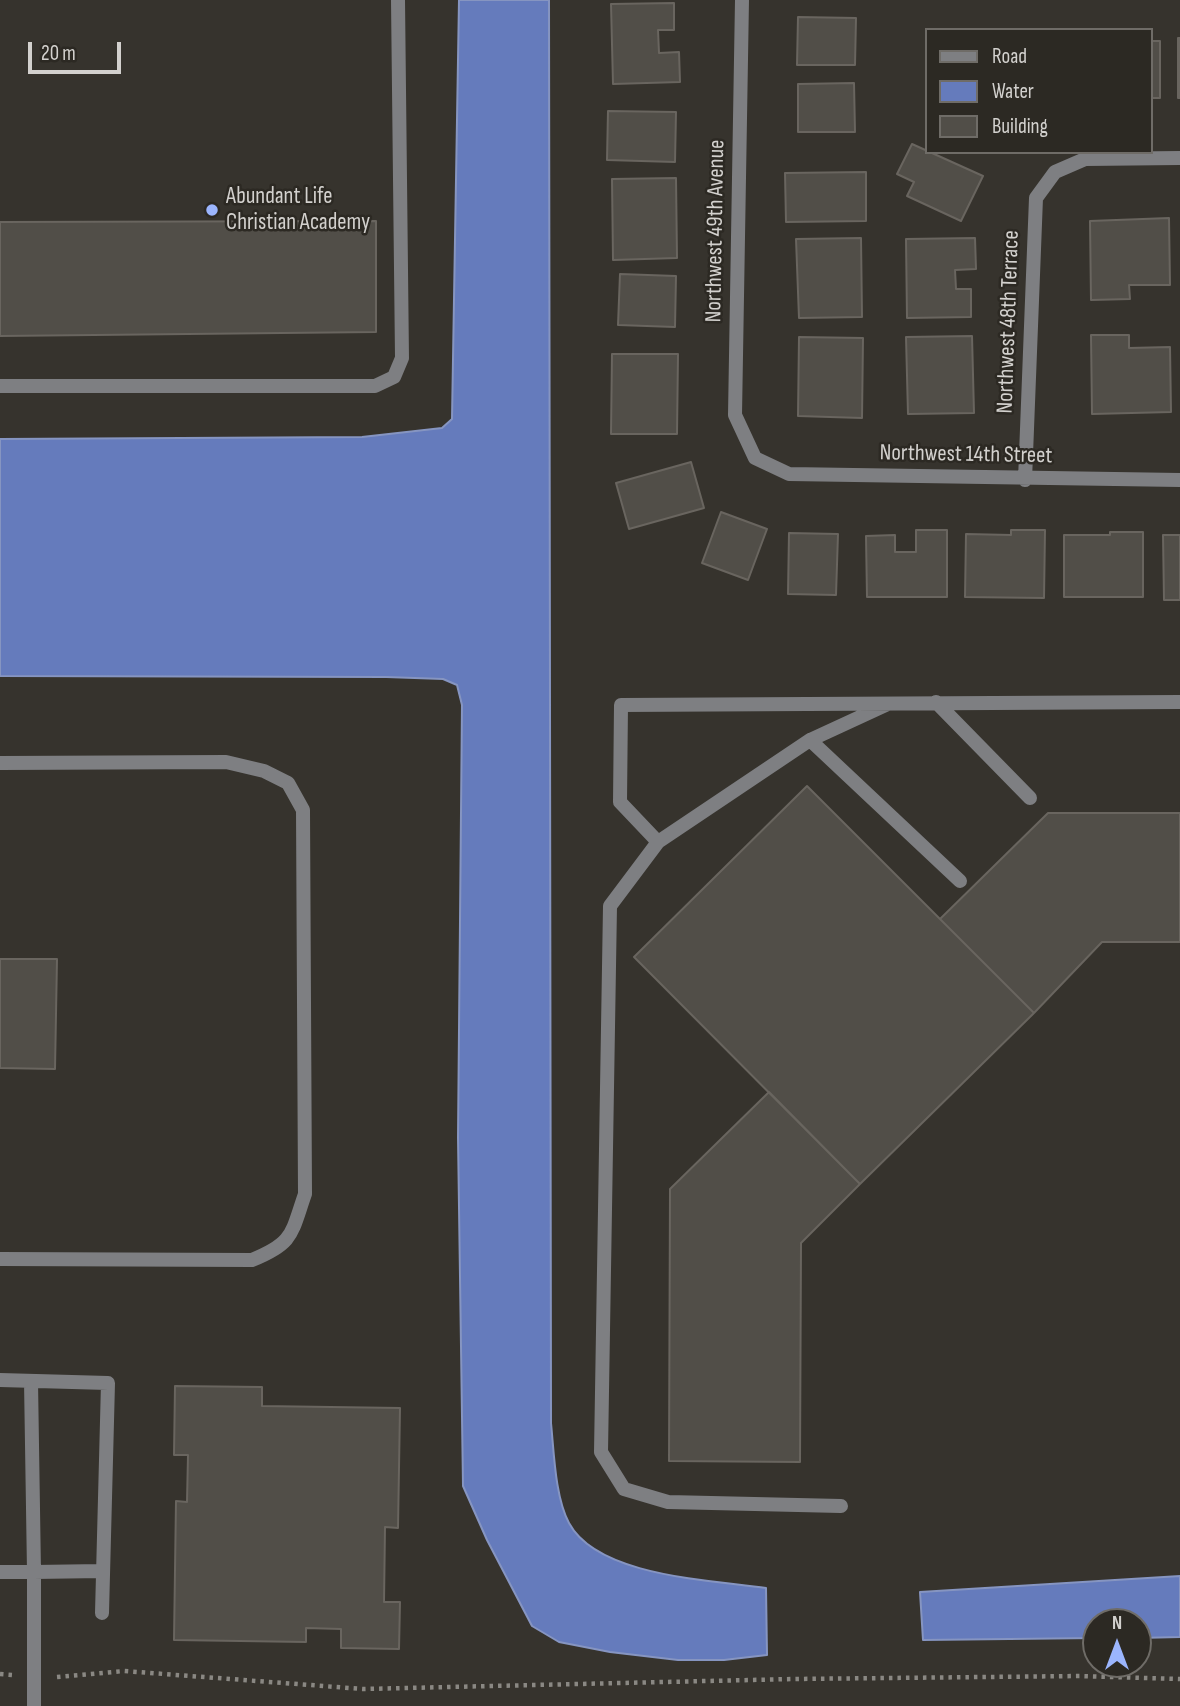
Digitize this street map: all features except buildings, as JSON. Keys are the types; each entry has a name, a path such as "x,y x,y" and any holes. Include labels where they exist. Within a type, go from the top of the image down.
{"street":[{"path":"0,386 375,386 394,377 402,358 398,0"},
{"name":"Northwest 49th Avenue","path":"742,0 735,415 755,458"},
{"name":"Northwest 48th Terrace","path":"1026,480 1037,198 1055,172 1085,159 1180,158"},
{"name":"Northwest 14th Street","path":"755,458 789,474 1026,480 1180,480"},
{"path":"841,1506 668,1503 624,1489 601,1452 610,906 658,842 810,740 893,702"},
{"path":"936,702 1030,798"},
{"path":"658,842 620,802 621,705 1180,702"},
{"path":"810,740 960,881"},
{"path":"0,763 226,762 264,771 288,783 303,810 304,1194 292,1232 279,1249 252,1259 0,1259"},
{"path":"0,1380 108,1383 102,1614"},
{"path":"32,1381 34,1706"},
{"path":"0,1572 102,1570"}],"path":[{"path":"0,1674 34,1677 124,1671 363,1689 793,1679 1080,1676 1180,1679"}],"water":[{"path":"459,0 549,0 551,1423 558,1488 569,1523 584,1541 604,1555 658,1573 766,1588 767,1655 724,1660 678,1660 610,1652 559,1642 532,1626 487,1540 463,1486 458,1137 462,705 457,685 443,679 386,677 0,676 0,439 362,437 442,428 452,419"},
{"path":"1180,1576 1180,1637 1152,1638 1152,1608 1082,1608 1082,1638 923,1640 920,1592"}],"place":[{"name":"Abundant Life Christian Academy","path":"212,210"}]}
